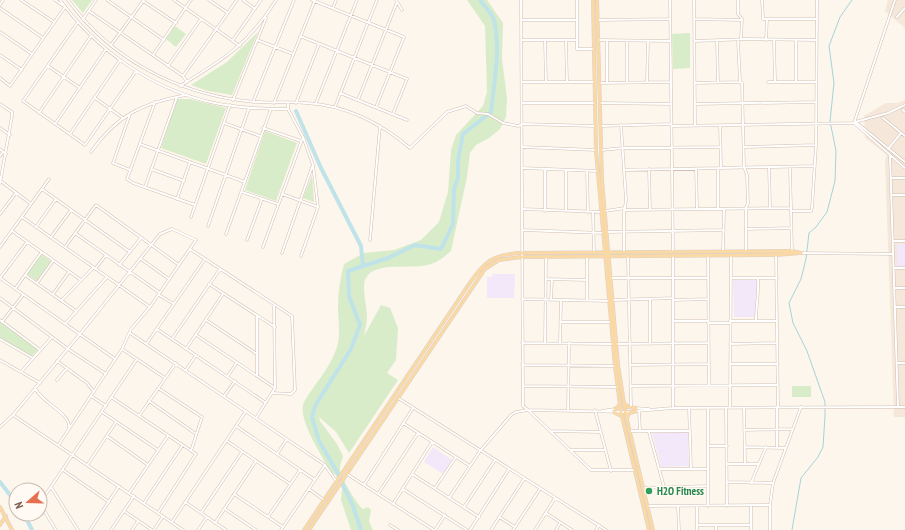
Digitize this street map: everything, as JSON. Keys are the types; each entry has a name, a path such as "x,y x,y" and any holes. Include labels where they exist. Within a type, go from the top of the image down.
{"main road":[{"path":"593,0 593,49 597,103 596,150 603,212 607,232 612,344 619,401 619,407 614,410 621,415 629,431 653,530"},
{"path":"596,82 597,0"},
{"path":"597,126 601,150 603,233 612,278 623,410 634,470 650,530"},
{"path":"304,530 336,481 485,269 499,260 522,255 594,253 628,256 723,252 731,254 746,252 792,251 797,253"},
{"path":"522,255 546,257 624,253 708,255 776,255 803,253"},
{"path":"309,530 398,398 423,356"},
{"path":"623,396 626,406 637,410"},
{"path":"619,401 623,410"},
{"path":"625,423 628,414 637,410"},
{"path":"1,510 6,516 12,530"},
{"path":"0,525 6,516"}],"street":[{"path":"0,4 3,0"},
{"path":"21,0 54,22"},
{"path":"55,0 65,7"},
{"path":"60,0 84,29 120,60 136,71 186,95 212,103 249,108 288,109"},
{"path":"68,0 88,25 110,45 141,67 180,86 213,96 233,100 274,103 316,103 335,107 380,126 410,148 446,112 466,106 477,113 488,114 503,123 518,126 523,124 597,126 816,124 855,122 888,113 905,105"},
{"path":"83,19 96,0"},
{"path":"107,0 164,40"},
{"path":"110,45 143,0 176,23"},
{"path":"174,0 240,46"},
{"path":"152,55 191,0"},
{"path":"209,0 228,13"},
{"path":"183,76 237,0"},
{"path":"243,0 255,9"},
{"path":"233,40 261,0"},
{"path":"180,86 212,68 240,46 268,13 276,0"},
{"path":"253,102 294,0"},
{"path":"274,103 314,0 404,37 376,107"},
{"path":"333,8 336,0"},
{"path":"316,103 357,0"},
{"path":"335,107 377,0"},
{"path":"521,0 523,124 523,406 592,471 634,470"},
{"path":"576,0 577,49 593,49"},
{"path":"670,0 673,209 673,408"},
{"path":"694,0 696,125"},
{"path":"738,0 738,14 742,20 742,40"},
{"path":"762,0 763,19 816,19"},
{"path":"523,209 588,213 625,209 724,209 746,207 812,210 816,145 817,0"},
{"path":"855,122 895,0"},
{"path":"396,1 402,10"},
{"path":"358,100 396,1"},
{"path":"0,78 10,86 65,7"},
{"path":"0,8 43,38"},
{"path":"897,17 905,8"},
{"path":"89,11 183,76 187,82"},
{"path":"233,100 268,13"},
{"path":"168,66 201,19"},
{"path":"597,20 670,19"},
{"path":"694,19 742,20"},
{"path":"766,40 767,19"},
{"path":"522,20 576,20"},
{"path":"78,22 24,101 85,145 136,71"},
{"path":"84,29 88,25"},
{"path":"0,32 32,54"},
{"path":"39,112 91,36"},
{"path":"300,36 407,79 393,114"},
{"path":"257,40 293,54"},
{"path":"522,40 577,40"},
{"path":"566,40 567,82"},
{"path":"597,40 670,41"},
{"path":"607,40 607,82"},
{"path":"738,40 740,82 742,83 743,104 744,168 747,175 748,204 746,207 746,252"},
{"path":"774,40 775,82"},
{"path":"796,40 796,82"},
{"path":"695,41 816,40"},
{"path":"545,41 546,82"},
{"path":"627,41 627,82"},
{"path":"647,82 648,41"},
{"path":"717,41 718,82"},
{"path":"296,103 319,44"},
{"path":"55,124 106,49"},
{"path":"0,55 22,70"},
{"path":"70,134 120,60"},
{"path":"48,66 80,88"},
{"path":"522,82 670,82"},
{"path":"695,83 740,82"},
{"path":"768,82 816,82"},
{"path":"340,93 407,120"},
{"path":"91,152 104,135 130,113 155,102 186,95"},
{"path":"212,103 213,96"},
{"path":"145,187 177,97"},
{"path":"95,98 123,118"},
{"path":"155,102 130,170 128,180 195,205"},
{"path":"695,104 816,102"},
{"path":"288,103 288,109 303,136 313,165 318,207 301,256"},
{"path":"0,104 12,112 10,135 1,183 31,204"},
{"path":"522,104 671,104"},
{"path":"191,217 230,105"},
{"path":"208,226 249,108"},
{"path":"226,234 260,136 271,109"},
{"path":"130,113 113,163 130,170"},
{"path":"883,118 905,136"},
{"path":"855,122 860,124 905,162"},
{"path":"855,122 890,156 905,168"},
{"path":"224,123 260,136"},
{"path":"621,125 625,209 623,231 624,253"},
{"path":"718,209 719,168 721,166 720,125"},
{"path":"370,240 380,126"},
{"path":"0,128 10,135"},
{"path":"263,128 301,141"},
{"path":"888,148 901,133"},
{"path":"263,247 303,136"},
{"path":"140,144 245,182"},
{"path":"744,147 816,145"},
{"path":"523,147 596,150"},
{"path":"601,150 623,148 720,147"},
{"path":"0,149 6,154"},
{"path":"0,156 3,152"},
{"path":"890,156 898,407"},
{"path":"178,199 190,162"},
{"path":"282,253 313,165"},
{"path":"624,170 815,166"},
{"path":"769,167 770,208"},
{"path":"790,167 792,251"},
{"path":"523,168 598,171"},
{"path":"696,168 697,209"},
{"path":"151,169 184,181"},
{"path":"545,169 545,211"},
{"path":"649,169 650,210"},
{"path":"566,170 566,212"},
{"path":"587,171 588,213"},
{"path":"891,178 905,178"},
{"path":"0,247 1,243 12,231 49,179"},
{"path":"42,189 130,252"},
{"path":"241,191 278,204"},
{"path":"0,214 16,193"},
{"path":"282,194 318,207"},
{"path":"892,195 905,195"},
{"path":"36,227 56,199"},
{"path":"247,240 262,199"},
{"path":"64,247 96,205 179,264"},
{"path":"723,252 724,209"},
{"path":"51,237 71,210"},
{"path":"593,212 594,253"},
{"path":"22,217 150,307"},
{"path":"746,229 791,228"},
{"path":"0,426 13,415 152,246 160,234 172,229 196,240 150,307 131,329 116,359 59,444"},
{"path":"523,230 603,233"},
{"path":"607,232 724,230"},
{"path":"12,231 81,280"},
{"path":"75,233 174,304"},
{"path":"120,265 141,238"},
{"path":"893,241 905,241"},
{"path":"27,242 0,278 116,359"},
{"path":"190,249 292,318 295,390 291,394 272,393"},
{"path":"14,289 41,252"},
{"path":"803,253 893,254"},
{"path":"730,408 731,254"},
{"path":"62,301 106,255"},
{"path":"708,255 709,385"},
{"path":"776,255 777,447"},
{"path":"587,256 587,300"},
{"path":"628,256 631,407"},
{"path":"544,343 546,257"},
{"path":"141,259 170,279"},
{"path":"147,343 205,259"},
{"path":"37,284 53,261"},
{"path":"172,339 220,268"},
{"path":"894,268 905,268"},
{"path":"53,294 69,272"},
{"path":"25,275 76,311"},
{"path":"65,324 107,277"},
{"path":"612,278 708,278"},
{"path":"731,278 777,278"},
{"path":"756,321 756,305 759,299 758,278"},
{"path":"546,279 587,280"},
{"path":"551,300 552,279"},
{"path":"209,284 274,327"},
{"path":"894,288 905,288"},
{"path":"186,349 223,294"},
{"path":"23,295 1,321 40,350"},
{"path":"0,298 52,337 106,374"},
{"path":"522,299 609,301"},
{"path":"650,299 650,344"},
{"path":"613,300 708,299"},
{"path":"560,300 560,343"},
{"path":"256,418 275,388 274,306"},
{"path":"895,307 905,307"},
{"path":"257,316 257,376"},
{"path":"206,320 257,354"},
{"path":"673,321 777,321"},
{"path":"560,322 611,322"},
{"path":"157,329 266,403"},
{"path":"130,333 147,343 325,465 336,481"},
{"path":"196,335 275,388"},
{"path":"21,372 52,337"},
{"path":"0,339 33,358"},
{"path":"617,344 673,344 708,342"},
{"path":"522,343 612,344"},
{"path":"568,410 569,343"},
{"path":"730,344 777,343"},
{"path":"122,349 165,378"},
{"path":"186,370 196,355"},
{"path":"48,492 137,359"},
{"path":"0,360 40,382"},
{"path":"57,361 87,383 94,392"},
{"path":"227,376 237,362"},
{"path":"138,416 176,363"},
{"path":"897,363 905,363"},
{"path":"630,365 709,364"},
{"path":"730,364 777,364"},
{"path":"522,365 615,366"},
{"path":"57,380 67,368"},
{"path":"224,396 234,381"},
{"path":"630,386 777,385"},
{"path":"522,386 618,387"},
{"path":"35,388 40,396 67,419 69,429"},
{"path":"158,388 202,417 191,451"},
{"path":"91,396 106,406"},
{"path":"111,397 196,454 194,460 158,513"},
{"path":"398,398 606,530"},
{"path":"149,401 196,434"},
{"path":"770,530 770,505 773,483 801,407"},
{"path":"449,498 480,451 511,415 516,412 528,410 637,410 673,408 905,407"},
{"path":"364,485 413,408"},
{"path":"689,408 690,469"},
{"path":"708,408 708,506"},
{"path":"726,408 727,506"},
{"path":"744,408 745,464"},
{"path":"637,410 650,409"},
{"path":"595,410 611,471"},
{"path":"637,410 640,431"},
{"path":"172,522 246,411"},
{"path":"102,412 158,450"},
{"path":"13,415 59,444 183,530"},
{"path":"88,464 116,422"},
{"path":"403,423 470,466"},
{"path":"236,426 315,480"},
{"path":"744,430 793,429"},
{"path":"629,431 690,431"},
{"path":"549,432 601,432"},
{"path":"649,432 664,487"},
{"path":"378,494 418,433"},
{"path":"107,436 148,465"},
{"path":"129,493 168,436"},
{"path":"277,454 287,439"},
{"path":"226,441 290,484"},
{"path":"393,504 432,442"},
{"path":"144,503 182,446"},
{"path":"708,446 727,446"},
{"path":"745,447 786,448"},
{"path":"751,483 766,447"},
{"path":"569,450 605,450"},
{"path":"201,513 242,452"},
{"path":"435,488 456,457"},
{"path":"464,507 495,460"},
{"path":"215,523 256,461"},
{"path":"727,464 759,464"},
{"path":"281,530 325,465"},
{"path":"403,489 469,530 510,469"},
{"path":"659,469 708,469"},
{"path":"62,470 109,502"},
{"path":"268,517 300,470"},
{"path":"347,474 434,530 445,515"},
{"path":"412,474 479,517"},
{"path":"491,530 524,478"},
{"path":"727,482 773,483"},
{"path":"90,530 119,486"},
{"path":"643,488 708,486"},
{"path":"51,487 78,530"},
{"path":"513,530 540,488"},
{"path":"309,489 324,500"},
{"path":"234,494 283,527"},
{"path":"111,530 134,496"},
{"path":"535,530 555,498"},
{"path":"185,502 226,530"},
{"path":"751,505 751,530"},
{"path":"647,506 770,505"},
{"path":"678,506 679,530"},
{"path":"697,506 697,530"},
{"path":"225,509 252,529 256,530"},
{"path":"124,511 153,530 163,516"},
{"path":"546,513 572,530"},
{"path":"198,530 207,516"},
{"path":"48,517 56,530"},
{"path":"499,517 514,527"},
{"path":"132,530 138,521"},
{"path":"556,530 560,523"},
{"path":"390,525 398,530"},
{"path":"596,530 599,525"},
{"path":"697,525 751,525"},
{"path":"716,525 716,530"}],"shaded area":[{"path":"888,0 905,0 905,28 885,11"},
{"path":"905,100 905,417 894,417 885,160 887,155 865,138 864,116 886,103 898,103"},
{"path":"897,244 905,244 905,267 897,267"},
{"path":"492,274 515,274 514,298 487,298 487,277 492,277"},
{"path":"733,280 757,280 755,317 734,317"},
{"path":"688,432 689,466 661,467 652,433"},
{"path":"433,447 452,460 443,474 424,462"}],"green space":[{"path":"72,0 92,0 83,13"},
{"path":"467,0 487,0 503,23 502,59 507,98 506,117 500,129 489,138 476,145 470,153 467,177 451,251 440,260 424,266 395,267 376,270 369,274 365,280 364,288 367,317 364,336 381,305 390,308 398,328 396,360 387,373 398,380 349,453 336,432 319,417 320,421 337,444 343,456 340,469 349,490 363,509 368,507 371,510 369,521 373,530 351,530 341,500 342,489 336,475 331,472 307,427 303,409 304,402 326,369 337,347 339,332 338,296 344,264 364,253 394,250 421,240 439,222 448,192 451,150 456,135 483,106 487,92 485,26"},
{"path":"175,26 186,34 176,47 166,39"},
{"path":"258,32 232,95 208,91 191,85 227,62"},
{"path":"690,33 690,68 673,69 672,34"},
{"path":"177,99 190,99 226,108 206,164 161,148"},
{"path":"265,131 297,143 276,201 245,190"},
{"path":"312,175 314,202 303,198"},
{"path":"41,254 51,261 37,281 27,274"},
{"path":"0,322 38,350 32,356 0,338"},
{"path":"792,386 811,386 811,397 792,397"}],"waterway":[{"path":"361,530 353,506 336,470 319,441 312,417 315,406 351,349 360,325 349,296 348,271 388,258 415,245 441,249 453,224 454,189 458,178 458,161 463,134 491,112 494,89 497,54 496,31 493,17 480,0"},
{"path":"792,530 801,478 818,457 823,447 825,402 807,351 793,323 789,303 801,279 806,259 809,233 816,227 827,212 835,181 836,151 830,121 834,83 829,46 840,17 852,0"},
{"path":"296,111 321,168 361,246 363,266"},
{"path":"0,482 8,492"},
{"path":"28,522 32,530"}],"place":[{"name":"H2O Fitness","path":"649,491"}]}
